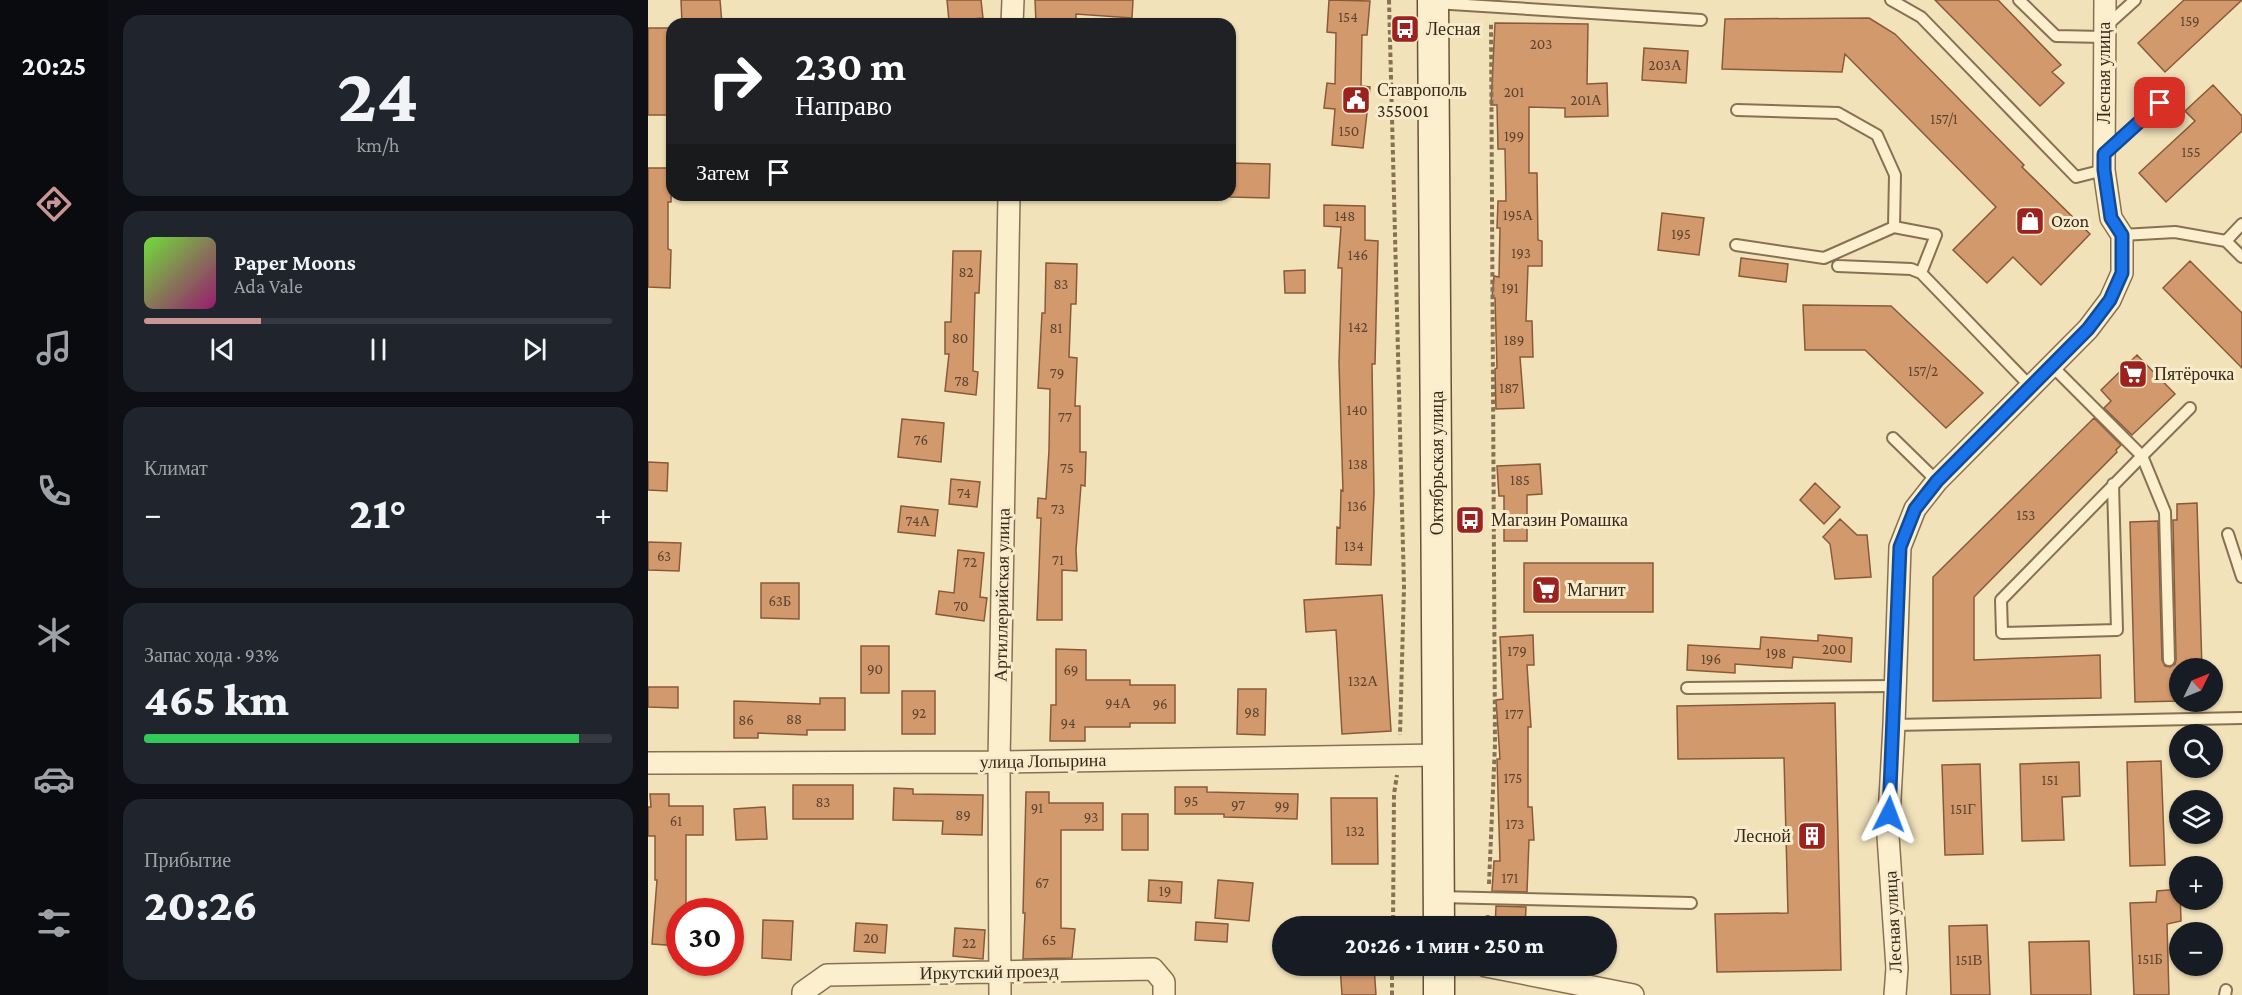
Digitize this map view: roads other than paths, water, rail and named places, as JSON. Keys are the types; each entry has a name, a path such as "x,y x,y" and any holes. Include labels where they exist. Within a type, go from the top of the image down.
{"main road":[{"name":"Октябрьская улица","path":"1433,1 1439,916"},
{"path":"1439,995 1440,976"}],"street":[{"path":"1012,18 1013,0"},
{"name":"Лесная улица","path":"1895,995 1897,968 1888,836 1900,547 1915,509 1937,481 2088,329 2110,300 2122,273 2122,235 2111,218 2104,162 2104,0"},
{"name":"Артиллерийская улица","path":"1000,995 999,762 1009,201"},
{"name":"улица Лопырина","path":"648,763 999,762 1439,755"},
{"name":"Иркутский проезд","path":"802,995 827,975 1153,969 1164,982 1164,995"},
{"path":"1537,976 1633,995"}],"lane":[{"path":"1891,0 1921,17 2076,177 2104,162 2160,103"},
{"path":"2019,0 2056,36 2104,32 2135,0"},
{"path":"1433,1 1701,20"},
{"path":"1737,110 1838,113 1877,135 1895,175 1894,227"},
{"path":"2226,241 2242,224"},
{"path":"1736,245 1824,258 1894,227 1936,235 1921,273"},
{"path":"2122,235 2175,232 2226,241 2242,257"},
{"path":"1838,266 1911,269 1921,273 2031,387"},
{"path":"2052,366 2142,456 2165,512 2169,660"},
{"path":"2114,484 2117,630 2002,633 2001,600 2114,484 2190,408"},
{"path":"1893,438 1937,481"},
{"path":"2228,534 2242,577"},
{"path":"1687,688 1894,686"},
{"path":"1894,725 2242,718"},
{"path":"1439,897 1690,903"}],"place":[{"name":"Лесная","path":"1405,29"},
{"name":"Ставрополь 355001","path":"1356,100"},
{"name":"Ozon","path":"2030,221"},
{"name":"Пятёрочка","path":"2133,374"},
{"name":"Магазин Ромашка","path":"1470,520"},
{"name":"Магнит","path":"1546,590"},
{"name":"Лесной","path":"1812,836"}]}
